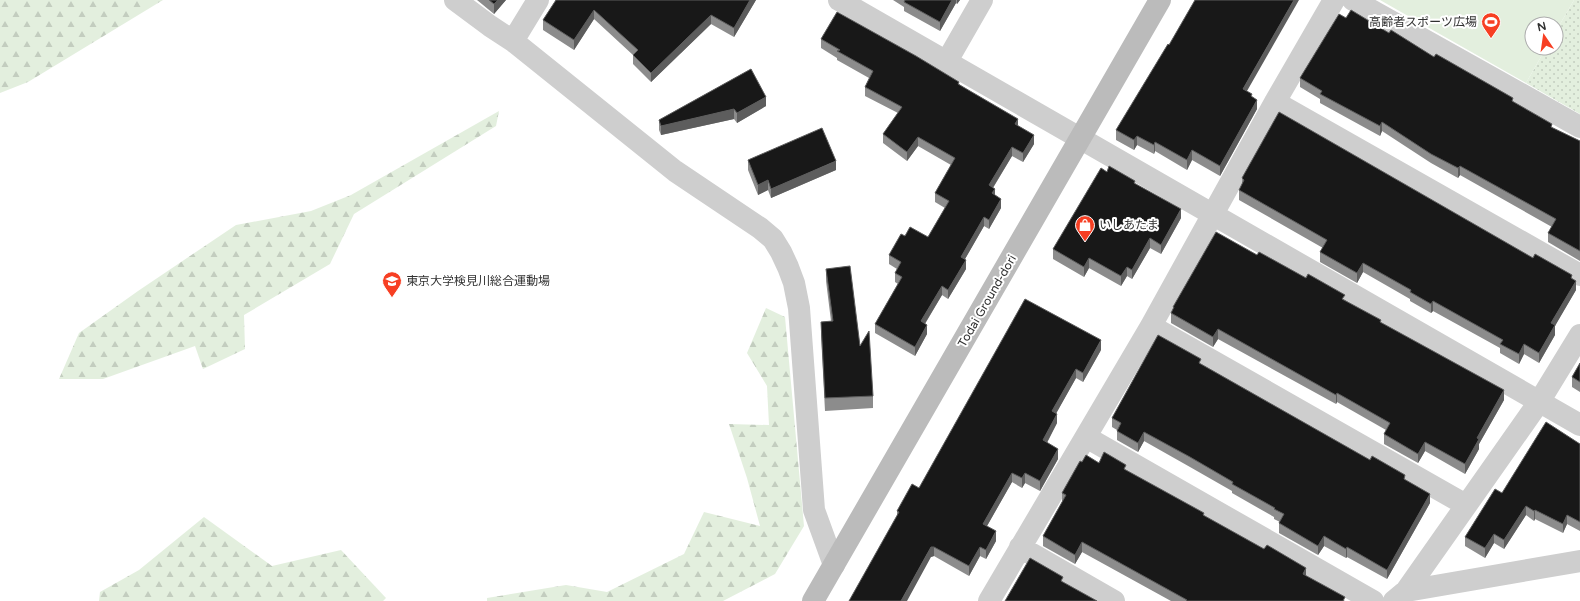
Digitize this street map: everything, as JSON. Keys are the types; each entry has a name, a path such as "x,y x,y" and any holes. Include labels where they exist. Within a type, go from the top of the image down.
{"street":[{"path":"454,0 513,41 675,171 760,228 773,239 781,252 794,283 799,308 814,510 834,564"},
{"path":"513,41 538,0"},
{"path":"839,0 1580,425"},
{"path":"947,61 982,0"},
{"name":"Todai Ground-dori","path":"813,601 1160,0"},
{"path":"989,601 1151,326 1212,214 1334,0"},
{"path":"1353,0 1580,127"},
{"path":"1275,102 1580,275"},
{"path":"1151,326 1466,505"},
{"path":"1400,596 1539,402 1580,335"},
{"path":"1086,437 1373,601"},
{"path":"1020,547 1114,601"},
{"path":"1400,596 1580,561"}],"green space":[{"path":"0,0 163,0 28,82 0,93"},
{"name":"高齢者スポーツ広場","path":"1380,0 1574,0 1564,17 1564,16 1524,16 1524,56 1541,56 1526,83"},
{"path":"1574,0 1580,0 1580,114 1526,83 1541,56 1564,56 1564,17"},
{"path":"499,111 496,126 354,214 330,264 244,315 245,349 203,369 195,346 103,379 59,379 79,333 236,225 311,211 351,195"},
{"path":"766,308 785,317 804,526 775,574 723,601 487,601 487,598 566,585 607,592 684,554 704,512 760,526 747,478 729,424 769,425 767,386 747,353"},
{"path":"204,517 272,566 341,550 386,598 383,601 99,601 100,592 139,570"}],"building":[{"path":"489,0 498,0 494,4"},
{"path":"556,0 750,0 734,28 711,15 651,73 633,55 638,50 594,10 574,40 543,20"},
{"path":"905,0 952,0 940,22 904,2"},
{"path":"1195,0 1294,0 1243,89 1252,94 1251,96 1257,100 1220,166 1192,150 1187,160 1155,142 1154,145 1137,136 1134,140 1116,130"},
{"path":"1351,10 1389,33 1391,30 1434,57 1436,54 1513,98 1512,101 1552,124 1551,127 1580,141 1580,251 1548,233 1556,219 1460,166 1458,168 1431,154 1382,122 1380,126 1320,94 1322,91 1300,78 1339,14 1346,18"},
{"path":"837,12 959,82 958,84 1018,119 1015,124 1034,135 1023,153 1012,147 989,185 995,189 992,193 1001,199 989,220 984,217 961,257 966,260 948,290 942,286 921,321 927,325 915,347 875,324 902,277 895,273 901,262 889,255 901,234 905,236 910,227 928,237 949,201 935,193 955,158 918,137 907,152 883,134 902,107 865,87 873,71 837,51 840,50 821,39"},
{"path":"751,69 766,97 737,113 734,109 661,126 659,120"},
{"path":"1279,112 1533,258 1535,254 1572,275 1571,278 1576,281 1551,323 1555,325 1539,353 1524,344 1519,354 1500,344 1503,340 1433,301 1431,304 1410,292 1411,290 1363,263 1357,273 1320,252 1327,240 1239,190 1244,180 1242,178"},
{"path":"822,128 836,161 771,189 768,180 758,185 748,160"},
{"path":"1109,166 1135,181 1134,183 1181,209 1161,245 1150,238 1132,270 1127,267 1121,276 1089,258 1084,267 1053,249 1101,168 1107,172"},
{"path":"1216,232 1257,255 1259,252 1306,278 1308,274 1345,295 1342,299 1381,320 1380,322 1504,390 1477,438 1479,439 1465,464 1425,442 1418,454 1384,434 1390,423 1337,393 1336,395 1218,329 1213,337 1171,313"},
{"path":"850,266 860,346 869,331 873,396 825,398 821,322 833,321 826,269"},
{"path":"1025,299 1101,340 1083,373 1076,369 1052,411 1057,414 1043,440 1058,449 1040,481 1025,473 1022,478 1012,473 983,524 996,531 986,550 980,547 969,566 934,547 931,547 901,601 849,601 899,512 897,511 912,484 919,488"},
{"path":"1158,335 1201,359 1199,363 1370,460 1372,456 1405,475 1404,479 1430,494 1387,570 1347,547 1346,549 1324,536 1318,546 1279,523 1284,514 1274,509 1275,508 1232,484 1233,482 1190,457 1144,432 1138,443 1117,431 1121,423 1112,418"},
{"path":"1580,363 1580,382 1572,377"},
{"path":"1546,422 1580,444 1580,522 1567,515 1563,524 1526,506 1504,540 1494,534 1485,548 1465,537 1495,489 1502,493"},
{"path":"1104,452 1126,465 1124,469 1204,513 1203,515 1264,549 1267,545 1306,568 1303,574 1345,597 1343,601 1186,601 1187,600 1082,542 1075,555 1043,536 1066,495 1062,493 1080,461 1082,462 1086,455 1099,463"},
{"path":"1030,558 1063,577 1061,581 1097,601 1005,601"}],"place":[{"name":"高齢者スポーツ広場","path":"1491,39"},
{"name":"いしあたま","path":"1085,242"},
{"name":"東京大学検見川総合運動場","path":"392,298"}]}
